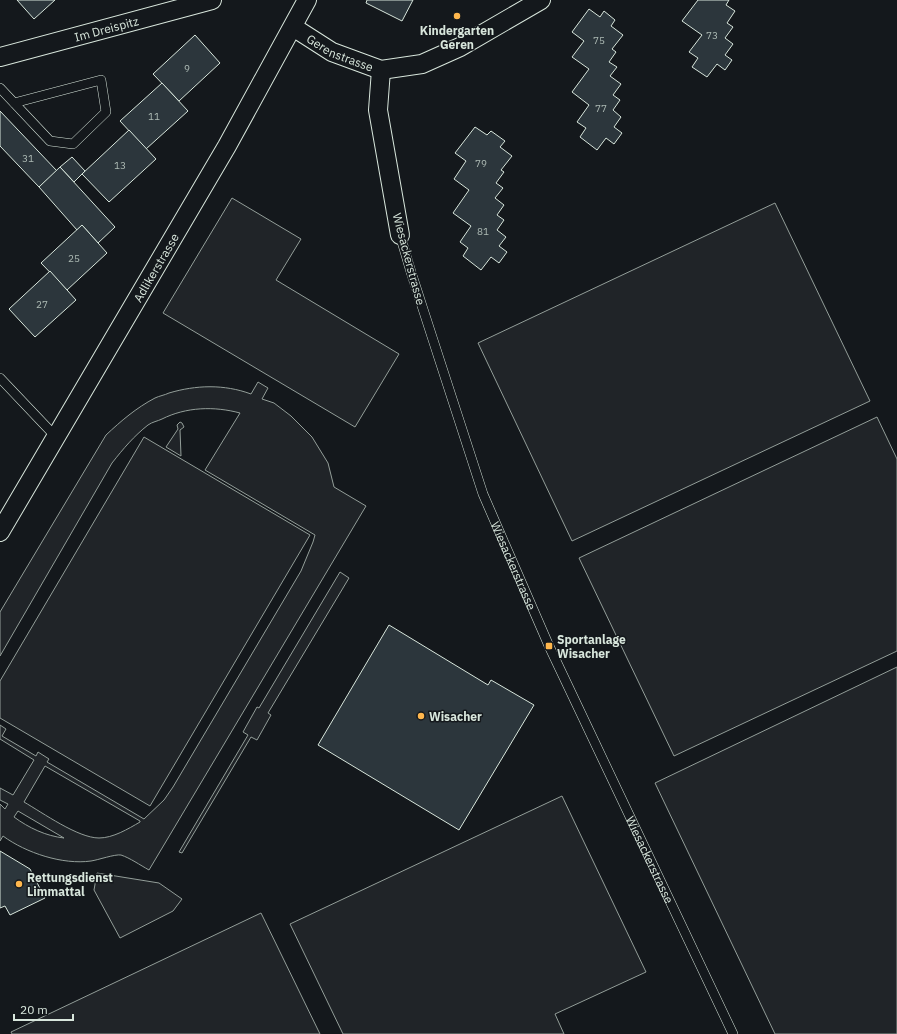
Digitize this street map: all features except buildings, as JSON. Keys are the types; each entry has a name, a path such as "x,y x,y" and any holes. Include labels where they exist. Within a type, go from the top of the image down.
{"street":[{"name":"Im Dreispitz","path":"0,57 212,0"},
{"name":"Adlikerstrasse","path":"0,532 227,146 307,0"},
{"name":"Gerenstrasse","path":"293,28 332,52 381,70 422,64 460,47 541,0"},
{"name":"Wiesackerstrasse","path":"381,70 378,110 400,235"}],"lane":[{"path":"0,88 14,103 50,141 73,144 106,112 101,80 14,103"},
{"name":"Wiesackerstrasse","path":"400,235 483,494 549,646 733,1034"},
{"path":"0,378 56,437"}],"shaded area":[{"path":"232,198 301,239 276,280 399,354 355,427 163,313"},
{"path":"775,203 870,401 572,541 478,343"},
{"path":"258,382 268,388 262,399 274,403 291,416 312,437 328,463 334,487 366,506 149,870 121,855 91,861 69,861 45,856 23,848 3,836 0,841 0,804 5,809 8,804 0,800 0,788 13,795 34,760 0,739 0,725 6,729 2,736 36,756 38,752 49,759 47,762 144,819 164,800 173,787 301,571 315,535 205,470 240,413 220,409 200,409 181,412 148,425 129,443 112,463 0,656 0,612 106,435 141,406 155,398 179,390 200,387 220,387 231,388 251,394","holes":["45,766 140,821 140,822 115,835 104,838 91,837 71,830 24,802","18,811 64,838 38,831 26,825 14,817"]},
{"path":"877,417 897,459 897,651 674,756 579,558"},
{"path":"180,422 184,427 180,430 181,456 166,447 178,429 177,425"},
{"path":"144,437 310,535 150,806 0,718 0,681"},
{"path":"340,572 349,578 268,713 271,715 257,740 251,737 182,853 179,852 248,735 243,732 257,707 259,708"},
{"path":"897,667 897,1034 775,1034 655,783"},
{"path":"562,796 646,972 555,1014 564,1034 343,1034 290,924"},
{"path":"97,873 159,883 182,899 173,911 120,938 94,890"},
{"path":"261,913 320,1034 12,1034 11,1032"}],"place":[{"name":"Kindergarten Geren","path":"457,16"},
{"name":"Sportanlage Wisacher","path":"549,646"},
{"name":"Wisacher","path":"421,716"},
{"name":"Rettungsdienst Limmattal","path":"19,884"}]}
